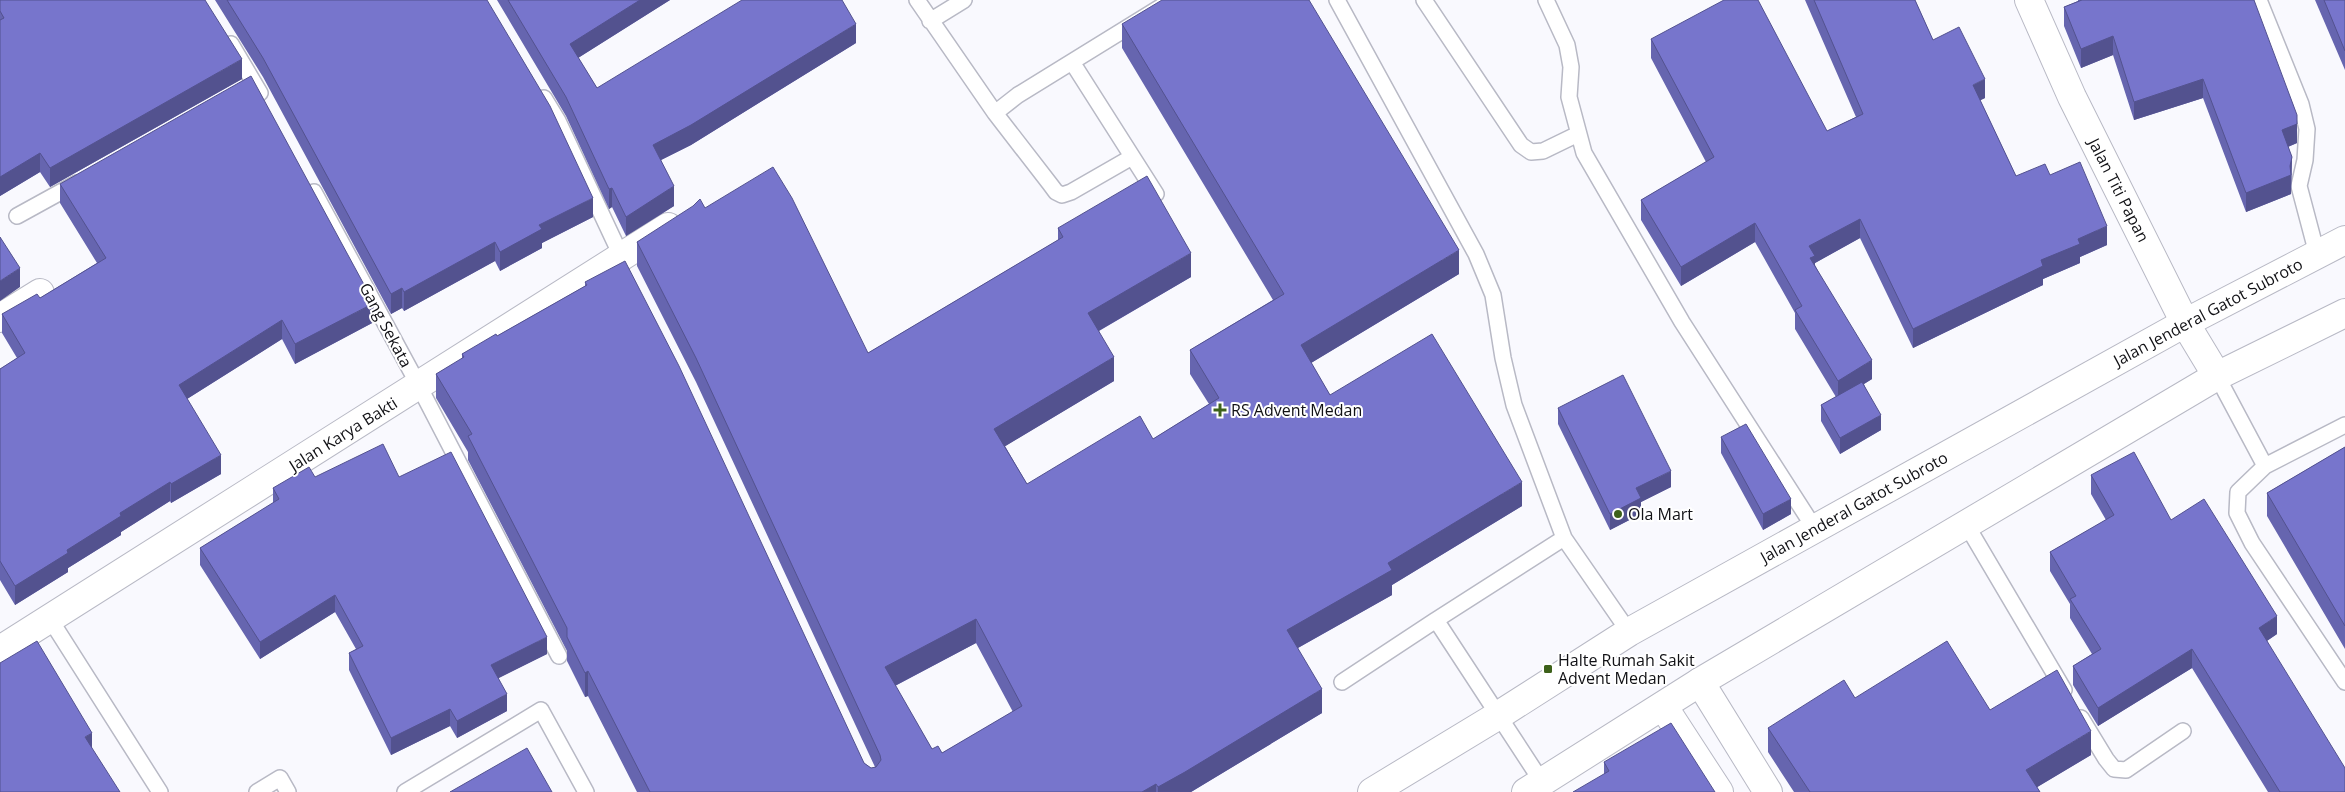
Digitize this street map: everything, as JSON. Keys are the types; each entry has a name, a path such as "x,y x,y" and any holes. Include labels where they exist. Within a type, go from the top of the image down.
{"main road":[{"name":"Jalan Titi Papan","path":"2029,0 2072,97 2185,323 2217,376"},
{"name":"Jalan Karya Bakti","path":"0,650 419,386 626,266 685,217"},
{"name":"Jalan Jenderal Gatot Subroto","path":"1372,792 1499,715 1629,632 2185,323 2345,240"},
{"path":"0,318 40,293"},
{"path":"1534,787 1700,682 2217,376 2345,313"},
{"path":"1700,682 1768,792"},
{"path":"1663,706 1719,792"}],"lane":[{"path":"917,0 996,113 1053,188 1062,195 1071,192 1132,157"},
{"path":"930,20 964,0"},
{"path":"996,113 1018,95 1172,0"},
{"path":"1337,0 1471,245 1486,278 1495,302 1503,358 1514,405 1564,538 1629,632"},
{"path":"1424,0 1521,145 1531,152 1544,152 1578,134"},
{"path":"1546,0 1567,45 1571,67 1569,97 1584,153 1682,322 1815,529"},
{"path":"2259,0 2272,37 2301,104 2307,129 2305,160 2299,186 2317,254"},
{"path":"224,33 269,108"},
{"path":"1072,62 1159,198"},
{"path":"238,92 254,82"},
{"path":"538,89 558,122 626,266"},
{"path":"17,216 93,173"},
{"name":"Gang Sekata","path":"306,178 419,386 559,656"},
{"path":"2217,376 2265,466"},
{"path":"2345,425 2265,466 2238,492 2237,513 2252,543 2345,682"},
{"path":"1966,524 2073,705 2106,759 2114,768 2126,770 2183,731"},
{"path":"1342,682 1564,538"},
{"path":"50,619 160,792"},
{"path":"1436,620 1499,715 1534,787"},
{"path":"405,792 541,710 586,792"},
{"path":"256,792 280,778 288,792"}],"building":[{"path":"0,0 205,0 242,59 50,168 40,153 0,177 0,20 4,18 0,11"},
{"path":"227,0 487,0 550,106 593,198 539,225 542,229 500,252 495,242 404,292 402,288 391,294 263,58"},
{"path":"508,0 640,0 570,44 597,88 742,0 842,0 856,24 691,125 653,145 674,186 626,217 612,188 609,189 566,97"},
{"path":"1162,0 1309,0 1459,250 1301,345 1330,395 1432,334 1522,482 1388,563 1392,570 1287,630 1322,689 1158,787 1156,784 1142,792 650,792 588,671 585,673 567,637 567,628 468,436 472,434 436,374 464,357 462,354 587,285 585,282 625,261 679,366 864,763 871,768 876,767 881,760 880,755 696,358 637,242 693,206 700,199 705,208 773,167 792,198 868,353 1063,237 1058,228 1147,176 1191,253 1088,313 1114,357 994,429 1027,484 1140,416 1153,439 1219,398 1190,350 1284,294 1122,24","holes":["976,619 1022,706 942,753 938,746 932,749 885,667"]},
{"path":"1724,0 1758,0 1827,131 1863,114 1814,0 1915,0 1933,40 1959,27 1985,79 1973,85 2016,176 2045,164 2050,175 2080,162 2107,226 2078,239 2080,244 2041,260 2043,266 1913,329 1860,219 1809,246 1815,256 1810,258 1872,360 1838,381 1795,310 1802,306 1755,223 1681,267 1641,200 1714,157 1651,39"},
{"path":"2082,0 2254,0 2297,115 2297,124 2282,130 2292,157 2291,175 2246,193 2203,79 2134,102 2113,36 2081,49 2064,7"},
{"path":"2324,0 2345,0 2345,51"},
{"path":"251,76 374,303 295,344 282,320 179,385 221,455 171,484 170,482 120,513 121,516 67,550 68,553 15,586 0,561 0,369 25,353 2,314 37,294 40,298 106,258 60,184"},
{"path":"0,237 20,268 0,281"},
{"path":"1623,375 1671,471 1636,488 1641,498 1610,514 1558,408"},
{"path":"1862,382 1881,415 1840,438 1821,405"},
{"path":"1746,424 1791,499 1763,514 1721,437"},
{"path":"383,444 399,477 451,452 547,637 491,665 507,694 457,721 450,709 391,738 349,653 363,646 335,595 260,642 200,548 279,499 273,488 309,467 315,477"},
{"path":"2345,447 2345,626 2267,493"},
{"path":"2134,452 2171,520 2204,499 2277,616 2259,628 2345,768 2345,792 2280,792 2192,649 2098,708 2073,666 2101,649 2070,599 2076,596 2050,552 2114,515 2091,475"},
{"path":"37,641 92,733 85,737 120,792 0,792 0,663"},
{"path":"1947,641 1990,710 2057,670 2091,731 2026,770 2040,792 1810,792 1768,728 1844,680 1855,698"},
{"path":"1671,723 1715,792 1573,792 1609,771 1604,762"},
{"path":"527,748 552,792 450,792"}],"place":[{"name":"RS Advent Medan","path":"1220,410"},
{"name":"Ola Mart","path":"1618,514"},
{"name":"Halte Rumah Sakit Advent Medan","path":"1548,669"}]}
